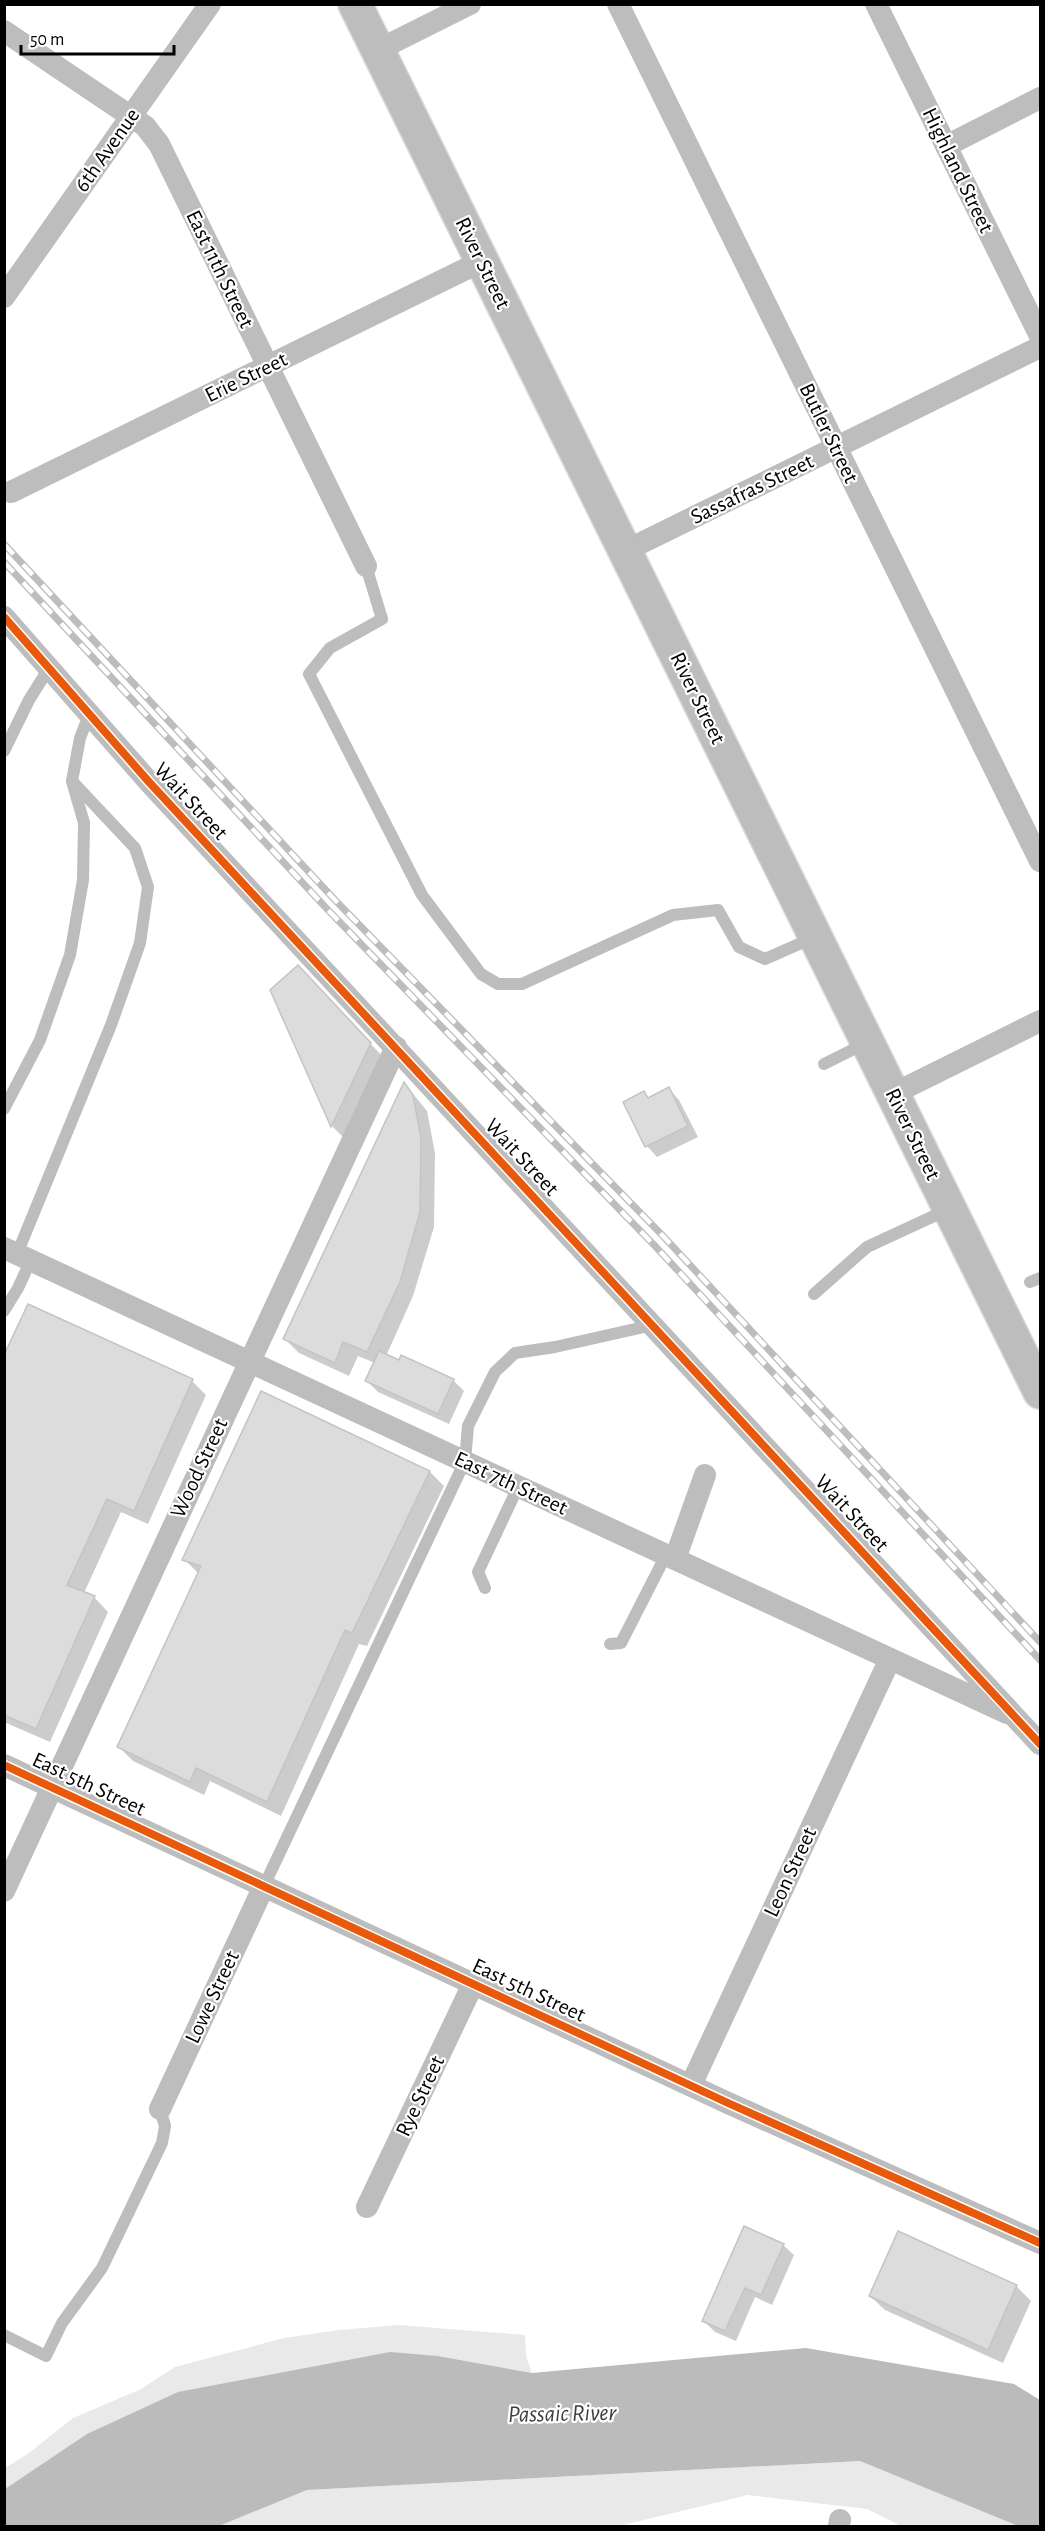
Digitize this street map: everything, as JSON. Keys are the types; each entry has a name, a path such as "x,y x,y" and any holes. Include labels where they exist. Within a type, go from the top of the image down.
{"main road":[{"name":"River Street","path":"355,4 1041,1392"}],"street":[{"name":"6th Avenue","path":"4,297 210,4"},
{"path":"378,50 470,4"},
{"name":"Butler Street","path":"618,4 1041,861"},
{"name":"Highland Street","path":"876,4 1041,336"},
{"name":"East 11th Street","path":"4,31 145,126 159,144 366,566"},
{"path":"946,146 1041,98"},
{"name":"Erie Street","path":"11,492 482,261"},
{"name":"Sassafras Street","path":"625,551 1041,346"},
{"name":"Wait Street","path":"4,617 149,782 1016,1718"},
{"path":"893,1094 1041,1021"},
{"name":"Wood Street","path":"4,1891 396,1047"},
{"name":"East 7th Street","path":"18,1254 1016,1718"},
{"path":"671,1557 705,1475"},
{"name":"Leon Street","path":"691,2085 890,1659"},
{"path":"1016,1718 1041,1744"},
{"name":"East 5th Street","path":"4,1765 691,2085 1041,2242"},
{"name":"Lowe Street","path":"160,2109 264,1886"},
{"name":"Rye Street","path":"368,2207 473,1984"}],"lane":[{"path":"366,566 382,619 330,648 309,674 422,895 481,974 498,984 522,984 674,915 696,912 718,910 739,947 765,959 816,937"},
{"path":"4,751 29,700 49,668"},
{"path":"4,1109 40,1040 70,955 83,880 84,823 72,781 80,738 90,715"},
{"path":"4,1311 18,1288 18,1254 111,1025 140,943 148,887 135,848 72,781"},
{"path":"824,1064 868,1042"},
{"path":"814,1294 867,1247 950,1208"},
{"path":"264,1886 465,1461 468,1426 495,1372 515,1353 555,1347 653,1325"},
{"path":"485,1588 478,1572 518,1487"},
{"path":"610,1644 621,1643 671,1557"},
{"path":"4,2335 46,2356 62,2323 102,2268 162,2143 165,2126 160,2109"}],"shaded area":[{"path":"398,2325 525,2335 526,2356 532,2373 438,2356 5,2489 5,2468 29,2453 73,2418 141,2389 175,2367 284,2338"},
{"path":"860,2461 1018,2526 901,2526 867,2509 748,2495 619,2526 219,2526 307,2490"}],"water":[{"name":"Passaic River","path":"806,2348 1014,2384 1040,2400 1040,2526 1018,2526 860,2461 307,2490 219,2526 5,2526 5,2489 87,2434 178,2392 390,2352 438,2356 532,2373"}],"building":[{"path":"298,965 371,1043 331,1127 270,990"},
{"path":"404,1082 413,1095 421,1138 420,1212 400,1282 367,1352 343,1342 335,1363 283,1339"},
{"path":"669,1087 688,1126 645,1147 623,1102 644,1091 648,1098"},
{"path":"28,1304 193,1379 134,1511 107,1499 67,1585 95,1596 36,1729 4,1715 4,1355"},
{"path":"379,1351 399,1360 401,1355 454,1379 438,1414 365,1381"},
{"path":"261,1391 430,1471 352,1633 345,1630 267,1802 196,1768 190,1782 117,1747 201,1566 182,1560"},
{"path":"744,2226 784,2244 761,2295 745,2288 725,2331 702,2321"},
{"path":"898,2231 1017,2285 988,2350 869,2296"}],"railway":[{"path":"4,544 335,900 664,1237 1040,1642"},
{"path":"4,562 328,910 655,1246 1040,1660"}],"cycle path":[{"path":"4,617 149,782 1040,1744"},
{"path":"4,1765 728,2103 1040,2243"}]}
